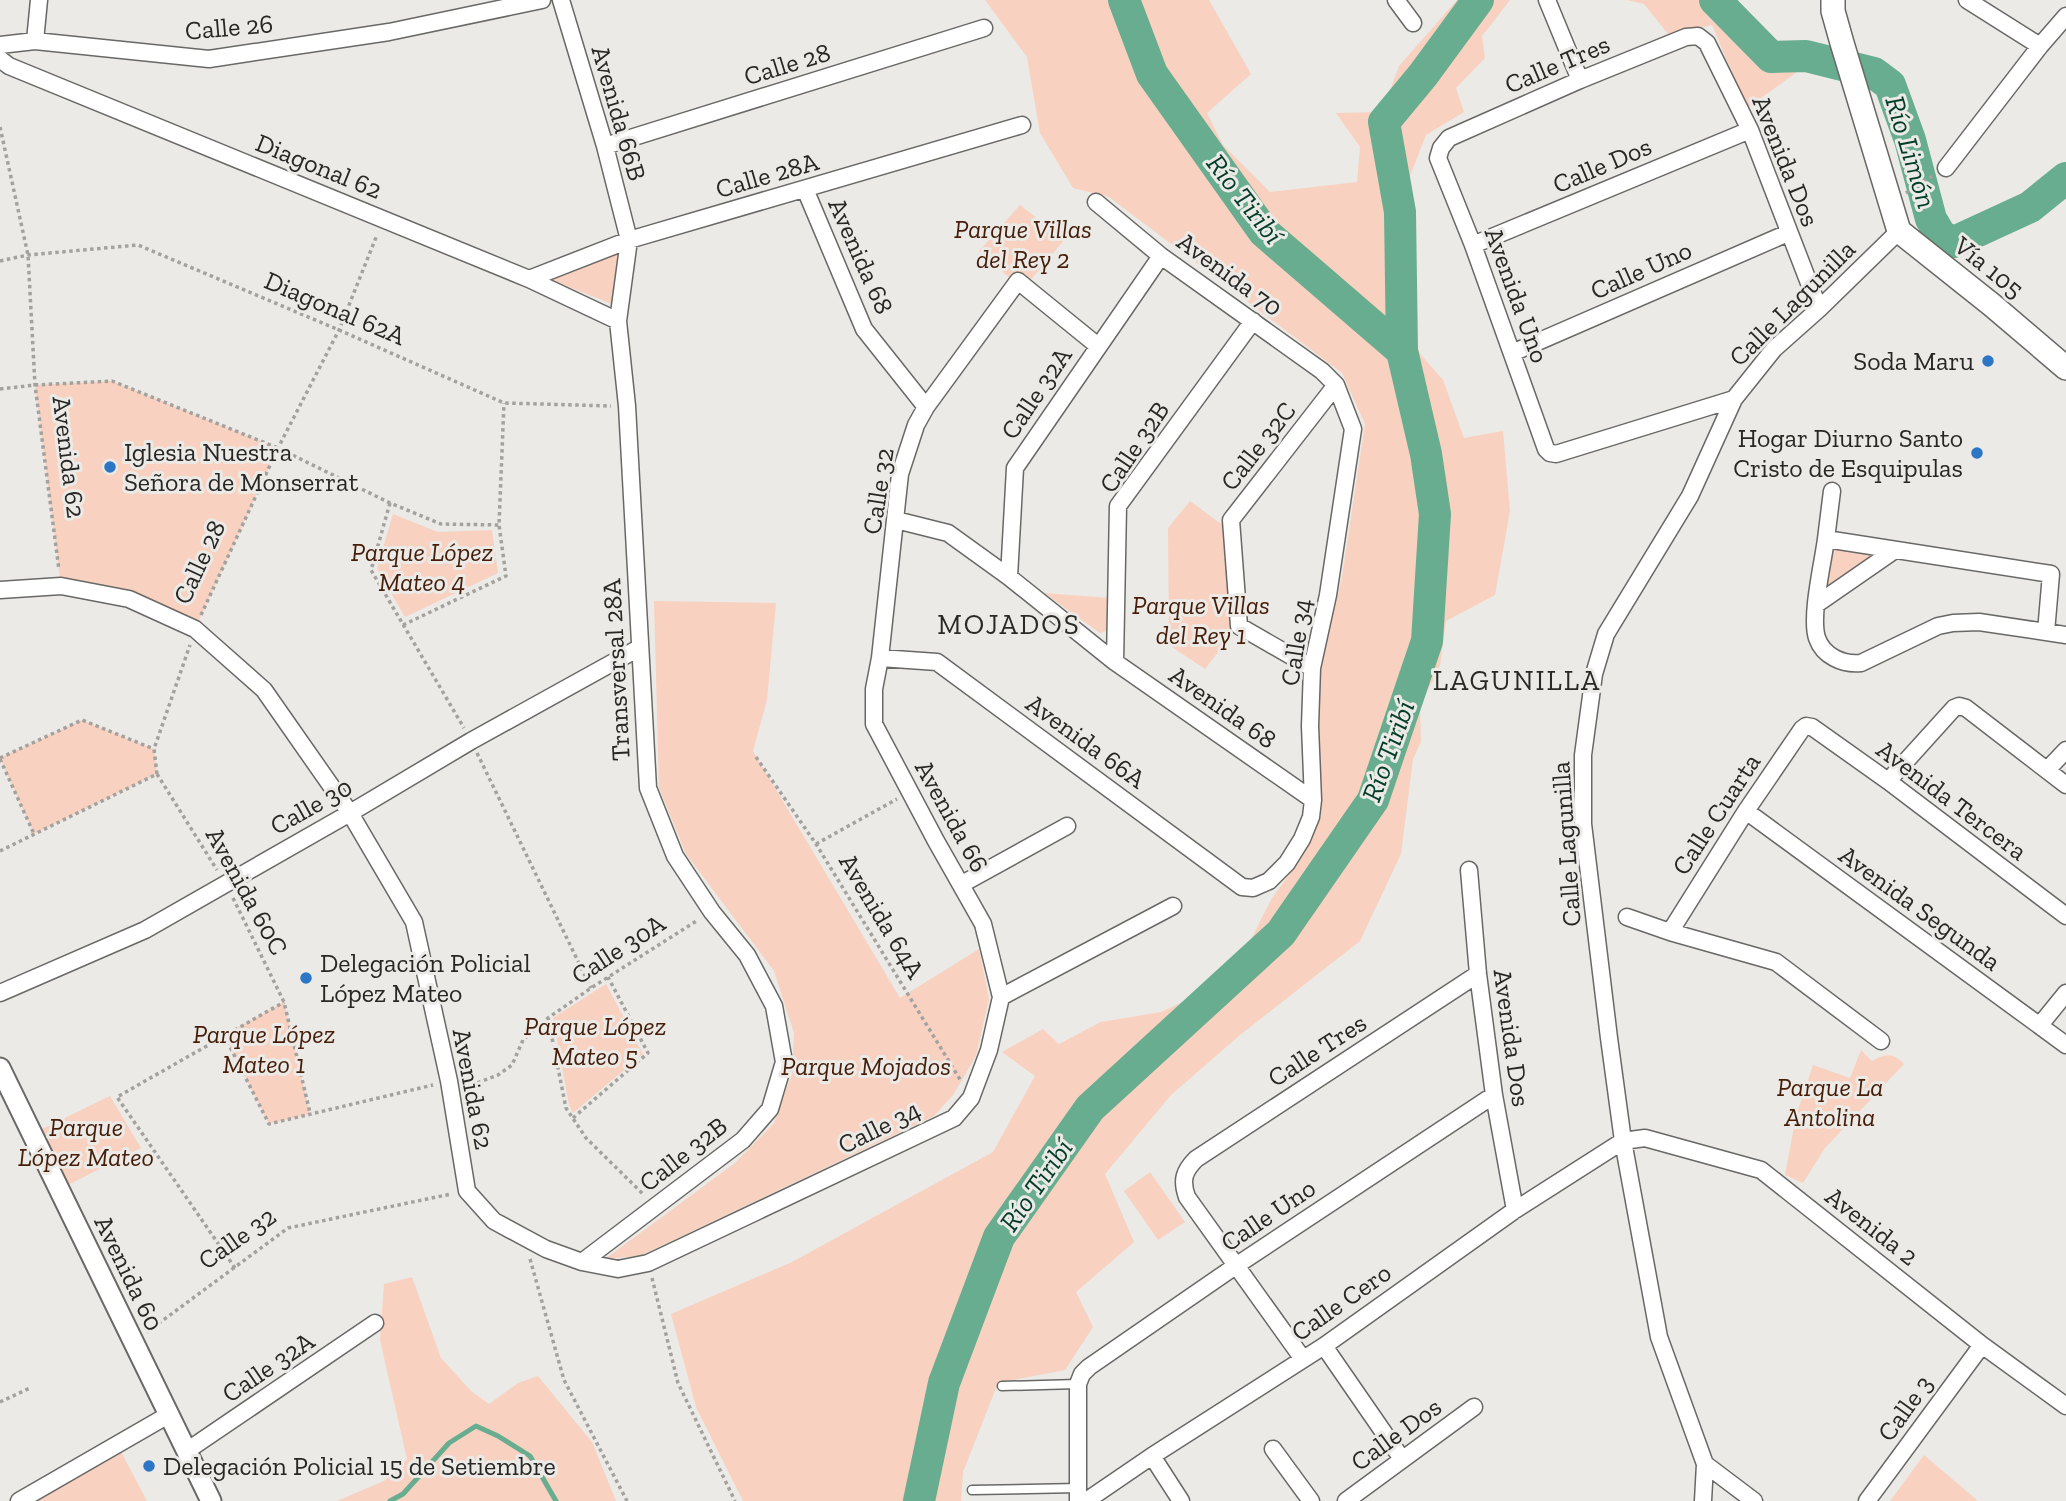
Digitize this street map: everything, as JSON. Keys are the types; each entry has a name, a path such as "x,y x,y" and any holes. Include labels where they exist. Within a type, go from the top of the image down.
{"main road":[{"path":"1833,0 1842,43 1899,231"},
{"name":"Vía 105","path":"1899,231 2066,368"}],"street":[{"path":"35,41 39,0"},
{"name":"Calle 26","path":"0,45 35,41 209,59 389,32 542,0"},
{"name":"Avenida 66B","path":"561,0 605,146 629,240"},
{"path":"1396,0 1413,23"},
{"path":"1547,0 1580,80"},
{"path":"1968,0 2040,46"},
{"path":"1946,168 2066,16"},
{"name":"Calle 28","path":"605,146 984,29"},
{"name":"Calle Tres","path":"1441,148 1449,138 1580,80 1686,37 1698,36"},
{"name":"Avenida Dos","path":"1698,36 1706,43 1750,130 1819,309"},
{"name":"Diagonal 62","path":"0,59 9,66 529,279 618,321"},
{"name":"Calle 28A","path":"529,279 629,240 1022,125"},
{"name":"Calle Dos","path":"1473,245 1750,130"},
{"name":"Avenida Uno","path":"1441,148 1438,158 1473,245 1546,449 1550,453 1556,454 1734,399"},
{"name":"Avenida 68","path":"805,189 864,328 926,407"},
{"name":"Avenida 70","path":"1096,202 1161,256 1322,371 1336,385"},
{"name":"Calle Lagunilla","path":"1703,1501 1704,1464 1659,1336 1623,1141 1583,824 1583,755 1594,674 1606,634 1690,495 1734,399 1774,349 1899,231"},
{"name":"Calle Uno","path":"1512,353 1788,233"},
{"name":"Transversal 28A","path":"629,240 618,321 627,406 648,788 675,856 712,912 747,955 775,1006 784,1062"},
{"name":"Calle 32A","path":"1009,577 1015,468 1161,256"},
{"name":"Calle 32","path":"880,658 900,474 916,425 926,407 1018,281 1098,346"},
{"name":"Calle 32B","path":"1115,662 1118,506 1253,321"},
{"name":"Calle 32C","path":"1312,668 1239,626 1231,520 1336,385"},
{"name":"Calle 34","path":"1253,888 1269,881 1287,863 1302,839 1311,817 1312,668 1328,595 1353,429 1336,385"},
{"path":"1832,491 1815,624 1817,639 1824,650 1836,659 1850,664 1861,663 1938,626 1953,623 1979,622 2066,635"},
{"name":"Avenida 68","path":"896,520 948,533 1009,577 1115,662 1313,800"},
{"path":"1826,539 2051,575 2046,632"},
{"path":"1817,604 1895,550"},
{"name":"Avenida 62","path":"0,590 61,586 129,598 195,629 264,690 350,813 414,922 449,1081 467,1191 494,1220 524,1236"},
{"name":"Calle 30","path":"0,993 145,930 471,741 639,648"},
{"name":"Avenida 66","path":"880,658 874,689 874,723 983,924 1000,997"},
{"name":"Avenida 66A","path":"880,658 937,662 1242,887 1253,888"},
{"path":"1888,781 1954,708 1959,706 1966,708 2066,785"},
{"name":"Avenida Tercera","path":"1806,726 1812,727 1888,781 2066,916"},
{"name":"Calle Cuarta","path":"1670,932 1745,811 1806,726"},
{"path":"2047,770 2066,750"},
{"name":"Avenida Segunda","path":"1745,811 2066,1045"},
{"path":"961,884 1067,826"},
{"name":"Avenida Dos","path":"1469,870 1478,974 1494,1095 1515,1210"},
{"path":"1000,997 1173,906"},
{"path":"1627,917 1776,962 1881,1041"},
{"name":"Calle Tres","path":"1237,1265 1187,1197 1183,1184 1185,1170 1196,1159 1478,974"},
{"path":"2040,1025 2066,993"},
{"name":"Calle 34","path":"524,1236 546,1249 582,1262 618,1269 648,1263 954,1118 971,1098 989,1050 1000,997"},
{"name":"Calle 32B","path":"582,1262 743,1140 770,1109 784,1062"},
{"name":"Avenida 60","path":"0,1068 211,1501"},
{"name":"Calle Uno","path":"1078,1384 1089,1367 1237,1265 1494,1095"},
{"name":"Avenida 2","path":"1623,1141 1645,1138 1761,1170 1982,1345 2066,1406"},
{"name":"Calle Cero","path":"1081,1497 1152,1456 1324,1346 1515,1210 1623,1141"},
{"path":"1237,1265 1303,1359"},
{"name":"Calle 32A","path":"188,1450 375,1323"},
{"name":"Calle 3","path":"1867,1501 1982,1345"},
{"path":"1324,1346 1402,1459"},
{"path":"1078,1384 1081,1497"},
{"name":"Calle Dos","path":"1346,1501 1474,1407"},
{"path":"19,1501 170,1414"},
{"path":"1273,1449 1311,1501"},
{"path":"1152,1456 1181,1501"},
{"path":"1704,1464 1754,1501"}],"lane":[{"path":"1002,1386 1078,1384"},
{"path":"972,1490 1081,1497"}],"path":[{"name":"Avenida 62","path":"0,127 28,255 35,384 61,586"},
{"path":"1910,190 1946,168"},
{"name":"Calle 28","path":"157,774 154,749 195,629 278,448 338,330 383,218"},
{"name":"Diagonal 62A","path":"0,261 28,255 138,245 504,403 627,406"},
{"path":"0,388 112,381 278,448 390,503 440,524 499,525"},
{"path":"403,625 506,576 499,525 504,403"},
{"path":"34,834 0,759 82,720 154,749"},
{"name":"Avenida 64A","path":"756,757 816,844 971,1098"},
{"path":"0,851 157,774"},
{"name":"Avenida 60C","path":"157,774 225,883 284,1002 310,1114"},
{"path":"816,844 910,792"},
{"name":"Calle 30A","path":"223,1035 269,1124 449,1081 469,1086 498,1075 512,1065 523,1040 548,1018 712,912"},
{"path":"573,1118 648,1054 608,977"},
{"path":"235,1268 117,1097 284,1002"},
{"path":"548,1018 566,1108 586,1138 655,1207"},
{"name":"Calle 32","path":"133,1342 288,1228 467,1191"},
{"path":"524,1236 564,1380 627,1501"},
{"path":"648,1263 678,1383 735,1501"},
{"path":"0,1402 30,1388"}],"green space":[{"path":"985,0 1209,0 1251,74 1207,113 1223,145 1270,192 1357,182 1360,147 1336,113 1382,112 1399,66 1457,0 1510,0 1482,36 1485,58 1456,88 1464,112 1426,135 1406,186 1407,323 1421,355 1443,380 1464,438 1503,431 1510,511 1495,595 1446,621 1440,666 1420,706 1421,742 1413,759 1401,854 1360,941 1240,1035 1171,1095 1105,1174 1134,1242 1076,1292 1093,1327 1065,1370 998,1383 963,1472 961,1501 743,1501 696,1407 671,1314 792,1262 993,1152 1035,1076 1002,1052 1043,1029 1059,1044 1101,1022 1161,1012 1198,995 1244,953 1272,898 1300,860 1321,816 1318,681 1342,577 1365,424 1342,373 1109,197 1073,188 1040,133 1027,57"},
{"path":"1627,0 1726,0 1744,24 1756,61 1797,72 1747,108 1712,25 1669,35 1644,4"},
{"name":"Parque Villas del Rey 2","path":"1020,205 1064,240 1029,282 1017,272 1011,279 979,251"},
{"path":"618,253 612,304 549,279"},
{"path":"112,381 278,448 195,629 129,599 61,586 35,385"},
{"name":"Parque Villas del Rey 1","path":"1190,501 1228,529 1235,630 1205,669 1169,645 1168,528"},
{"name":"Parque López Mateo 4","path":"393,514 438,532 492,530 498,573 405,617 377,569"},
{"path":"1832,544 1886,553 1825,594"},
{"path":"1044,593 1109,598 1110,624 1106,631 1100,633"},
{"name":"Parque Mojados","path":"654,601 776,603 767,700 753,751 900,998 979,949 989,999 976,1056 953,1095 934,1116 640,1256 605,1259 735,1163 774,1123 792,1074 794,1033 774,971 686,854 659,788"},
{"path":"82,720 154,749 157,774 34,834 0,758"},
{"name":"Parque López Mateo 5","path":"606,984 643,1054 573,1113 569,1105 553,1018"},
{"name":"Parque López Mateo 1","path":"284,1002 310,1114 269,1124 224,1035"},
{"name":"Parque La Antolina","path":"1861,1050 1872,1061 1889,1055 1904,1064 1825,1148 1803,1183 1785,1175 1796,1116 1813,1065 1850,1078"},
{"name":"Parque López Mateo","path":"110,1096 141,1148 68,1185 40,1130"},
{"path":"1150,1172 1185,1222 1158,1240 1124,1191"},
{"path":"412,1277 441,1358 471,1391 489,1404 518,1383 538,1376 592,1442 616,1501 337,1501 384,1481 407,1459 380,1340 384,1284"},
{"path":"117,1444 147,1501 19,1501"},
{"path":"1924,1455 1978,1501 1890,1501"}],"waterway":[{"name":"Río Tiribí","path":"1124,0 1152,74 1264,232 1402,351"},
{"name":"Río Tiribí","path":"919,1501 944,1383 999,1237 1090,1108 1281,933 1373,800 1427,641 1435,514 1426,454 1402,351 1400,212 1384,122 1423,75 1478,0"},
{"name":"Río Limón","path":"1715,0 1771,57 1806,56 1874,73 1890,85 1910,140 1931,219 1941,236 1954,242 2030,207 2066,178"},
{"path":"390,1501 403,1494 449,1443 476,1426 530,1456 556,1501"}],"place":[{"name":"Soda Maru","path":"1988,361"},
{"name":"Hogar Diurno Santo Cristo de Esquipulas","path":"1977,453"},
{"name":"Iglesia Nuestra Señora de Monserrat","path":"110,467"},
{"name":"Delegación Policial López Mateo","path":"306,978"},
{"name":"Delegación Policial 15 de Setiembre","path":"149,1466"}],"district":[{"name":"MOJADOS","path":"1009,624"},
{"name":"LAGUNILLA","path":"1517,680"}]}
